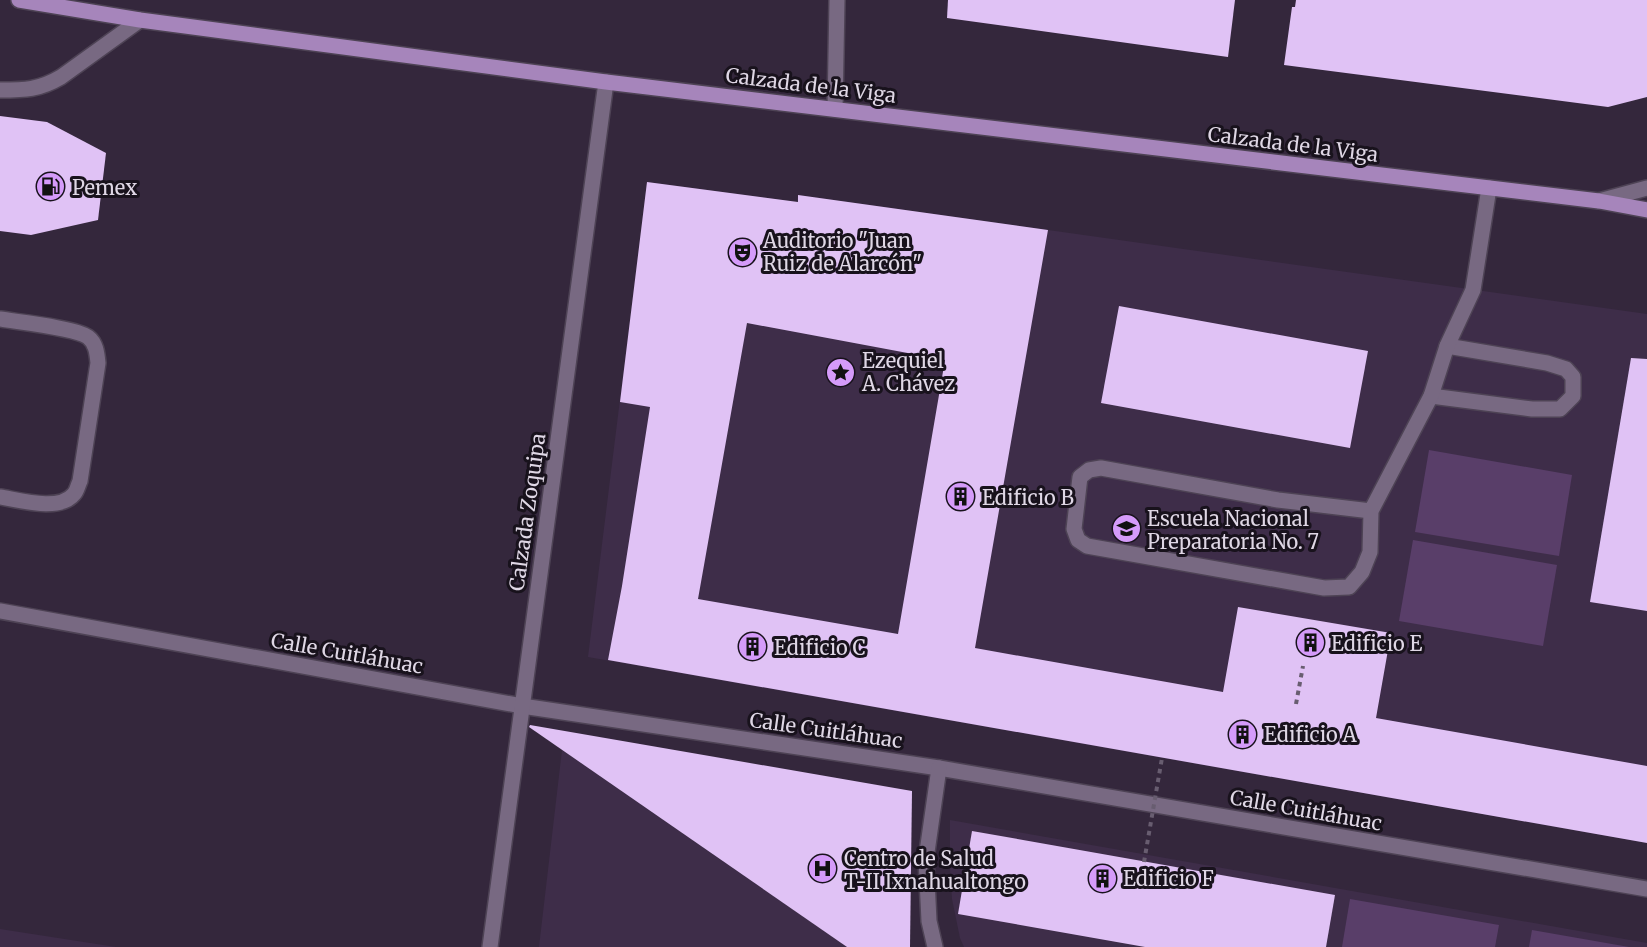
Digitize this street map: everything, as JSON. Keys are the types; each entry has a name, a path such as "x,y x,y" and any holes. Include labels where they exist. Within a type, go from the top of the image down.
{"main road":[{"name":"Calzada de la Viga","path":"19,0 140,20 606,82 1599,201 1647,210"}],"street":[{"path":"835,110 837,0"},
{"path":"0,90 33,89 61,77 140,20"},
{"name":"Calzada Zoquipa","path":"490,947 606,82"},
{"path":"1371,511 1278,501 1101,468 1089,470 1080,477 1074,529 1078,540 1087,546 1324,588 1349,587 1362,572 1370,552 1371,511 1431,396 1447,346 1473,290 1489,188"},
{"name":"Calzada de la Viga","path":"1599,201 1647,188"},
{"path":"0,319 75,331 88,337 97,349 98,363 80,481 74,494 63,503 49,504 0,497"},
{"path":"1431,396 1532,409 1560,409 1574,396 1573,377 1566,369 1547,363 1447,346"},
{"name":"Calle Cuitláhuac","path":"0,611 522,706 939,768 1647,889"},
{"path":"935,947 929,921 926,859 939,768"}],"path":[{"path":"1296,704 1303,666"},
{"path":"1144,862 1162,758"}],"shaded area":[{"name":"Escuela Nacional Preparatoria No. 7","path":"647,182 797,202 798,195 1647,314 1647,843 588,657"},
{"path":"1429,450 1572,475 1559,556 1415,532"},
{"path":"1413,540 1557,565 1543,646 1399,621"},
{"path":"562,750 847,947 539,947"},
{"name":"Edificio F","path":"950,820 1647,943 1647,947 964,947 952,899"},
{"path":"1350,899 1499,925 1495,947 1342,947"},
{"path":"0,929 116,947 0,947"},
{"path":"1532,930 1629,947 1529,947"}],"building":[{"path":"948,0 1235,0 1228,57 947,18"},
{"path":"1296,0 1647,0 1647,97 1608,107 1284,65 1292,7 1295,7"},
{"name":"Pemex","path":"0,116 47,122 106,153 98,220 31,235 0,231"},
{"path":"647,182 798,202 798,195 1048,230 975,648 1223,692 1238,607 1391,633 1376,718 1647,766 1647,843 608,660 650,407 620,402","holes":["747,323 945,360 898,634 698,599"]},
{"path":"1119,306 1368,351 1350,448 1101,403"},
{"path":"1631,358 1647,359 1647,611 1590,602"},
{"name":"Centro de Salud T-II Ixnahualtongo","path":"530,725 912,791 910,947 847,947 529,727"},
{"name":"Edificio F","path":"972,831 1335,895 1326,947 1145,947 958,914"}],"place":[{"name":"Pemex","path":"51,187"},
{"name":"Auditorio \"Juan Ruiz de Alarcón\"","path":"742,252"},
{"name":"Ezequiel A. Chávez","path":"841,372"},
{"name":"Edificio B","path":"961,497"},
{"name":"Escuela Nacional Preparatoria No. 7","path":"1126,529"},
{"name":"Edificio E","path":"1310,643"},
{"name":"Edificio C","path":"753,647"},
{"name":"Edificio A","path":"1243,734"},
{"name":"Centro de Salud T-II Ixnahualtongo","path":"823,869"},
{"name":"Edificio F","path":"1102,878"}]}
